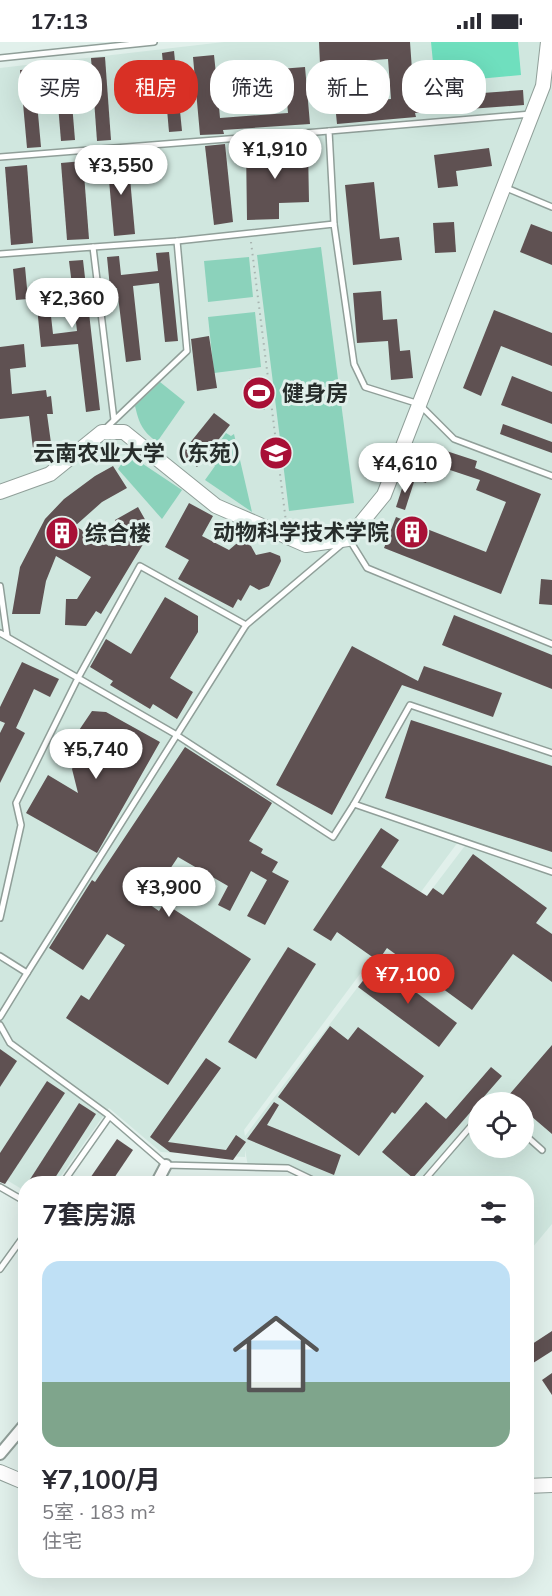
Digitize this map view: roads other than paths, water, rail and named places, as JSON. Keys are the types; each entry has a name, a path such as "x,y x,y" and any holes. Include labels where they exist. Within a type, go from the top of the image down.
{"street":[{"path":"0,492 50,474 102,432 124,432 216,506 306,545 348,539 384,495 543,86 548,42"},
{"path":"160,1176 166,1165"},
{"path":"0,1454 18,1433"},
{"path":"0,1472 18,1479"},
{"path":"534,1486 552,1485"}],"lane":[{"path":"0,58 154,42"},
{"path":"0,156 532,114"},
{"path":"329,131 334,224 354,364 365,387 419,404 454,439 552,476"},
{"path":"504,187 552,207"},
{"path":"0,254 177,241 334,224"},
{"path":"102,432 187,351 177,241"},
{"path":"93,247 114,420"},
{"path":"0,1017 175,734 246,625 348,539 367,568 552,644"},
{"path":"0,918 21,825 16,803 78,678 140,566 246,625"},
{"path":"0,586 7,636"},
{"path":"0,633 175,734 333,837 410,705 552,753"},
{"path":"354,804 552,872"},
{"path":"0,956 27,973"},
{"path":"0,1025 10,1042 109,1117 166,1165 288,1168 304,1176"},
{"path":"68,1176 109,1117"},
{"path":"428,1176 468,1130"},
{"path":"534,1142 543,1150"},
{"path":"0,1187 18,1197"},
{"path":"0,1269 18,1244"}],"place":[{"name":"健身房","path":"259,393"},
{"name":"云南农业大学（东苑）","path":"276,453"},
{"name":"动物科学技术学院","path":"412,532"},
{"name":"综合楼","path":"62,533"}]}
